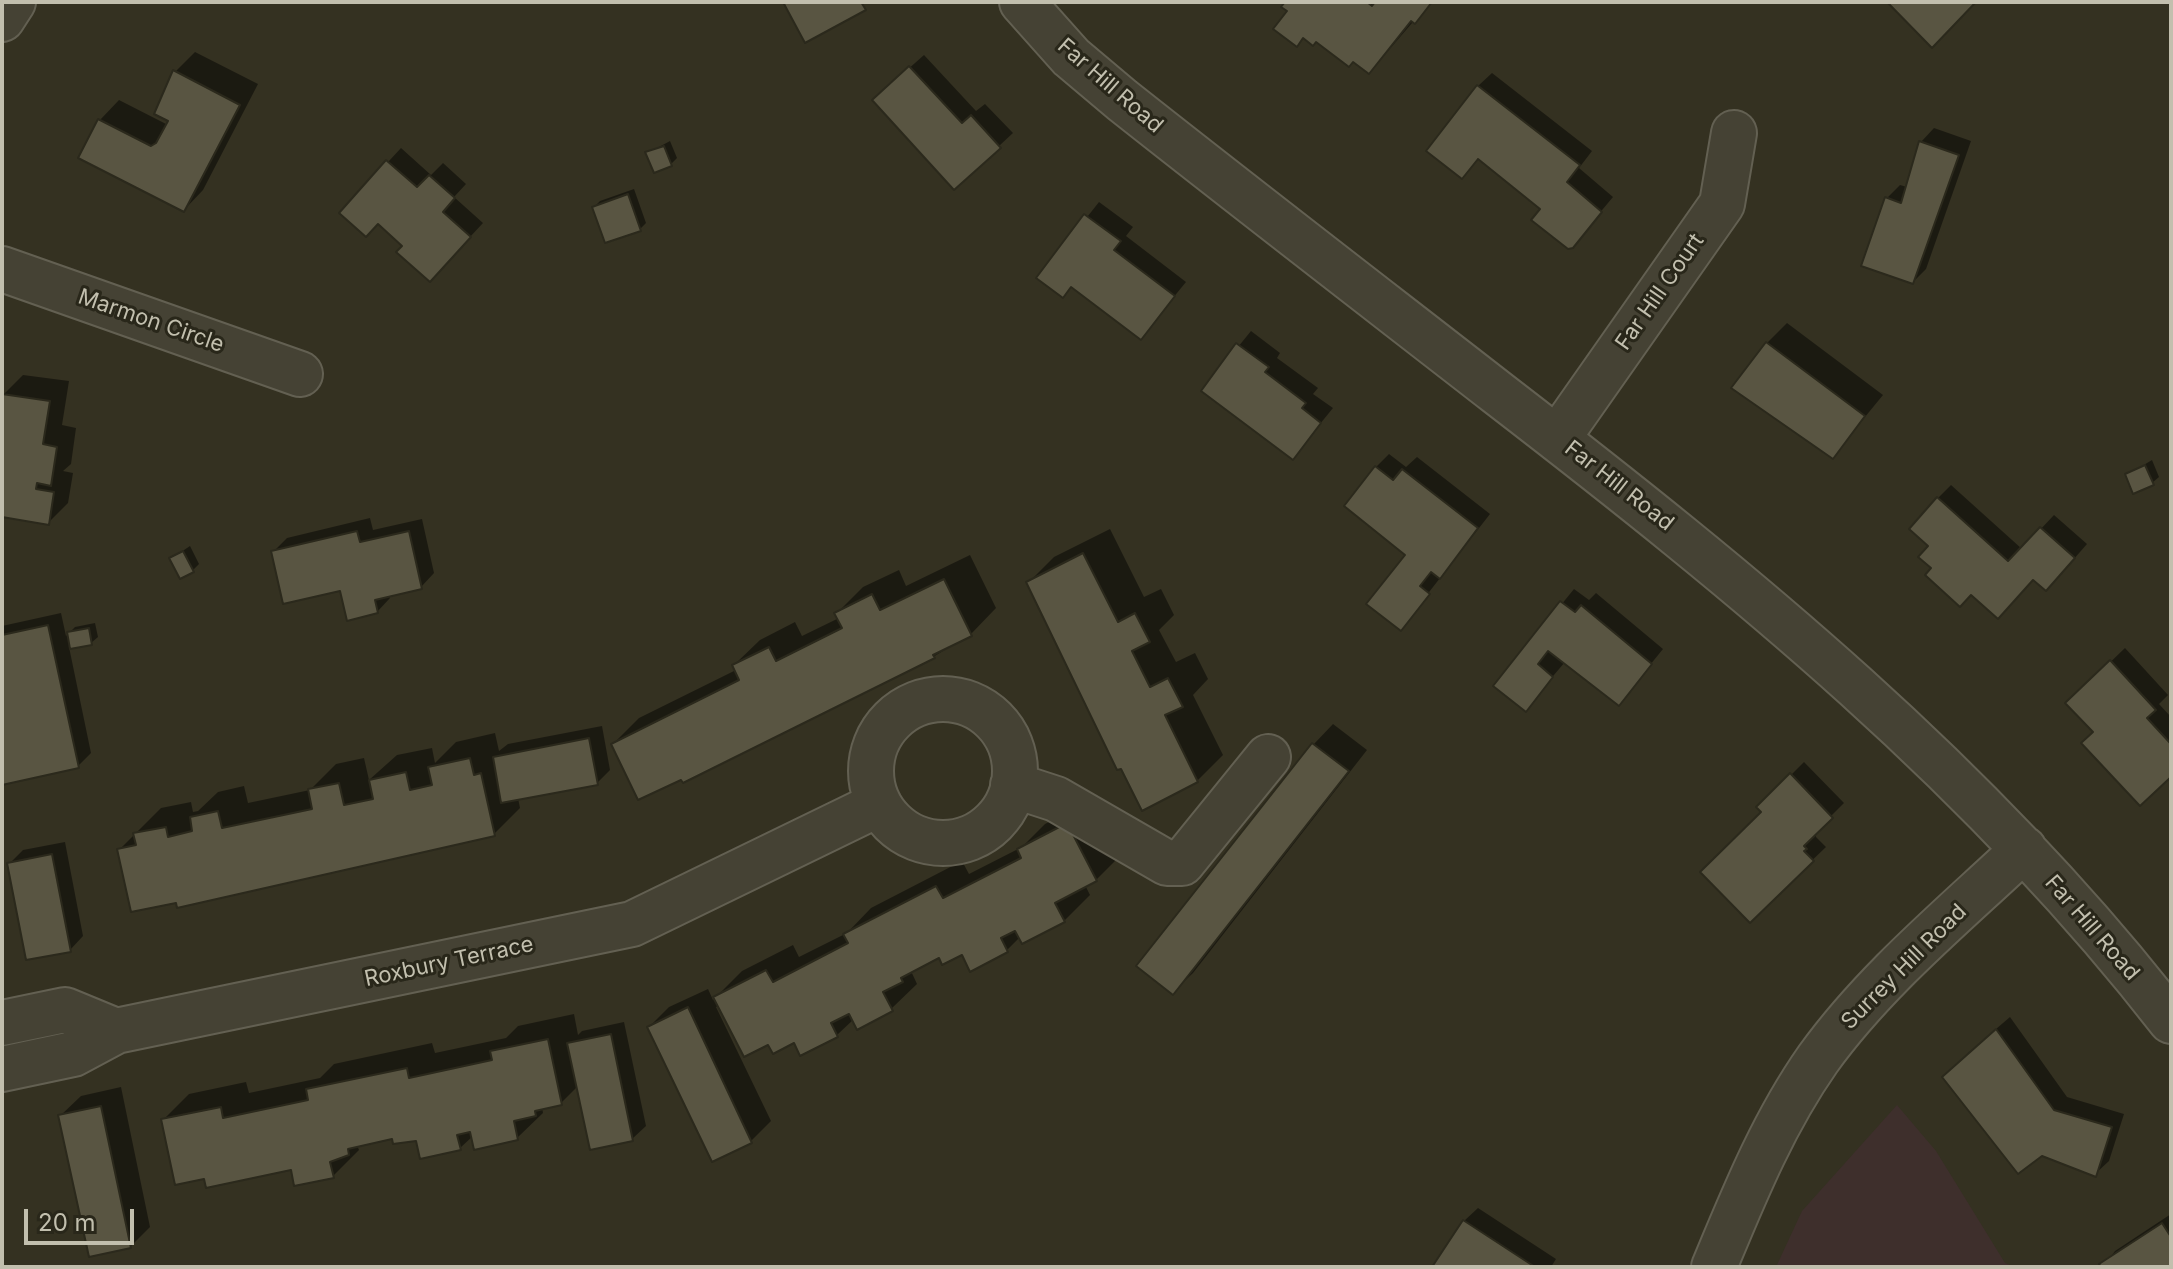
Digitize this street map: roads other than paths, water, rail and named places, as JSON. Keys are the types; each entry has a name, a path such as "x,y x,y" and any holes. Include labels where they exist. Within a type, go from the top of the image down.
{"street":[{"path":"2,19 13,2"},
{"name":"Far Hill Road","path":"1022,2 1071,57 1113,92 1676,530 1804,638 1902,728 2024,849 2171,1021"},
{"name":"Far Hill Court","path":"1557,439 1722,204 1734,133"},
{"name":"Marmon Circle","path":"2,269 300,374"},
{"path":"938,699 962,701 984,711 1001,727 1012,748 1016,772 1013,785 1000,816 982,832 960,841 936,843 913,836 893,823 879,804 872,770 880,736 895,718 915,704 938,699"},
{"path":"1013,785 1056,799 1167,863 1182,863 1268,757"},
{"name":"Roxbury Terrace","path":"2,1069 73,1054 116,1031 632,924 879,804"},
{"name":"Surrey Hill Road","path":"1714,1267 1781,1118 1817,1061 1858,1008 2024,849"},
{"path":"2,1023 65,1010 116,1031"}]}
